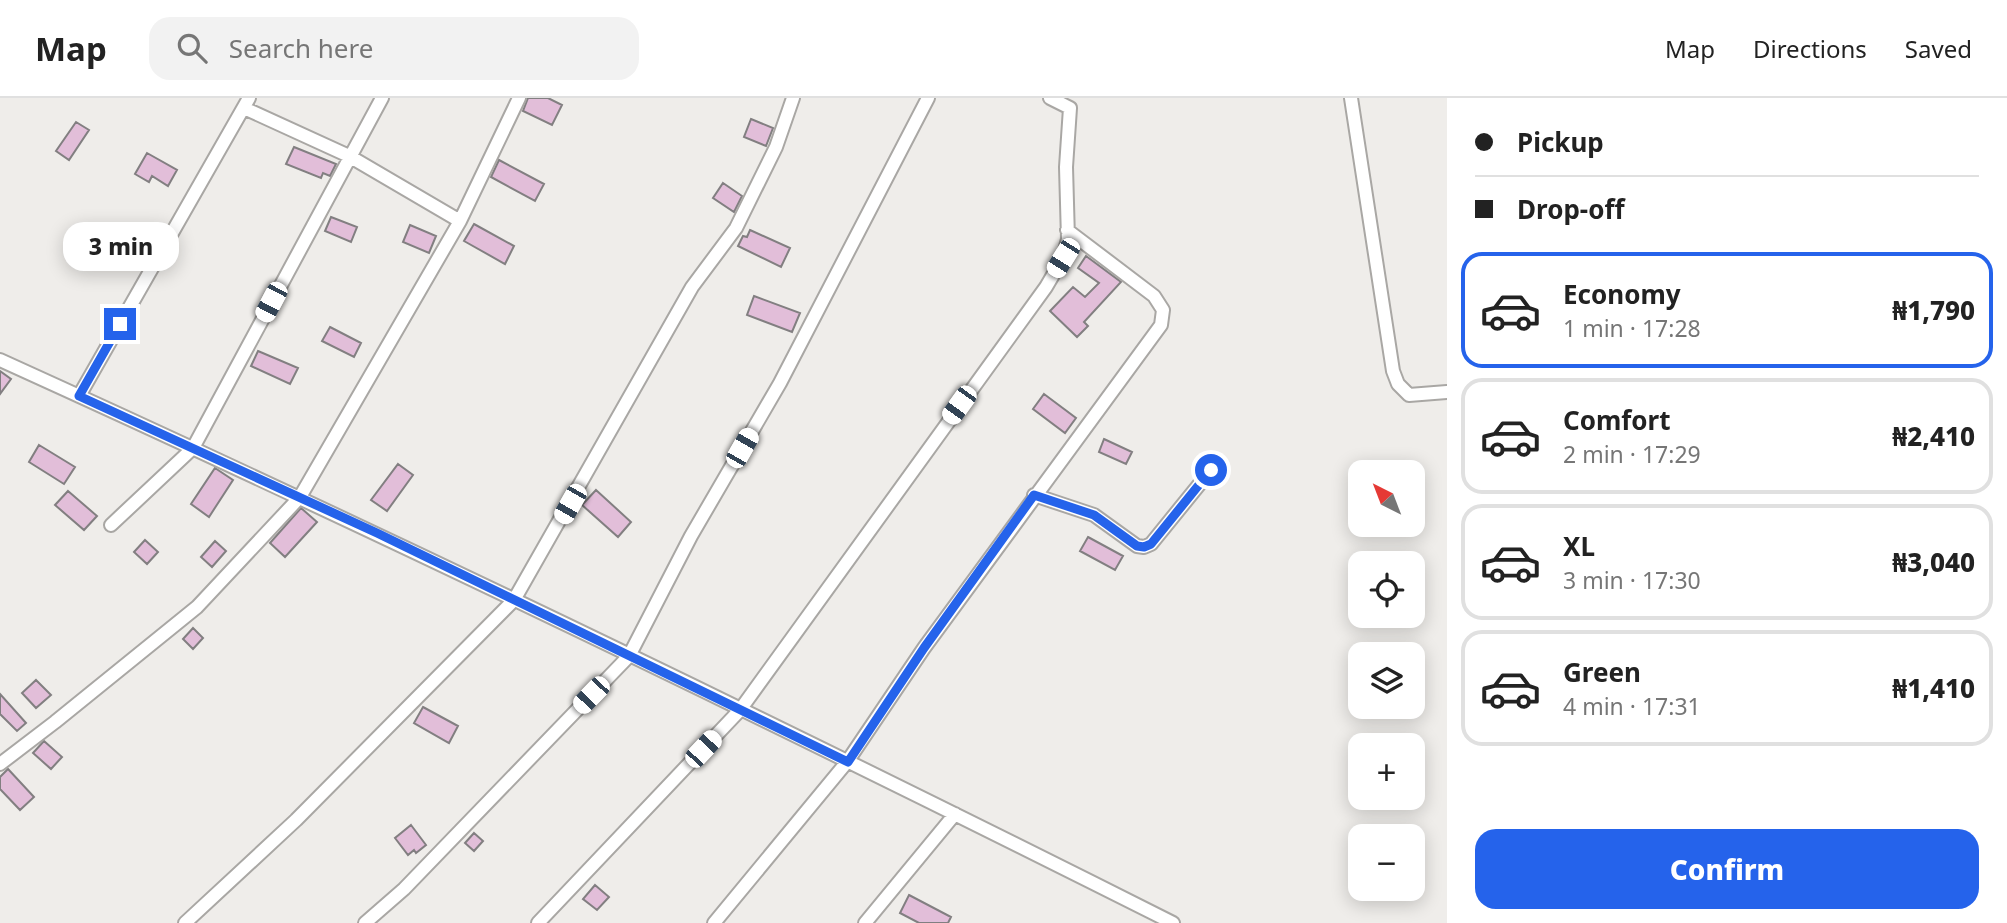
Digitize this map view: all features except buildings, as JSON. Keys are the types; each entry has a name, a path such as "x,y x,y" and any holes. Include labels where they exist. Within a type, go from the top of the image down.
{"street":[{"path":"111,525 194,448 382,98"},
{"path":"0,764 197,607 300,497 460,221 519,98"},
{"path":"185,923 296,820 514,600 692,287 736,228 776,147 793,98"},
{"path":"365,923 404,889 629,656 691,536 780,383 928,98"},
{"path":"538,923 740,710 1046,287 1063,258 1068,230 1066,167 1071,103 1050,98"},
{"path":"1351,98 1393,371 1398,384 1409,395 1447,392"},
{"path":"79,396 247,103 349,156 460,221"},
{"path":"714,923 848,762 924,648 1161,325 1163,310 1154,296 1068,230"},
{"path":"0,360 300,497 955,814 1158,920 1173,923"},
{"path":"1034,495 1094,515 1137,546 1144,547 1151,544 1211,470"},
{"path":"865,923 955,814"}],"route":[{"path":"120,324 79,396 377,533 848,762 924,648 1034,495 1094,515 1141,548 1151,544 1211,470"}]}
